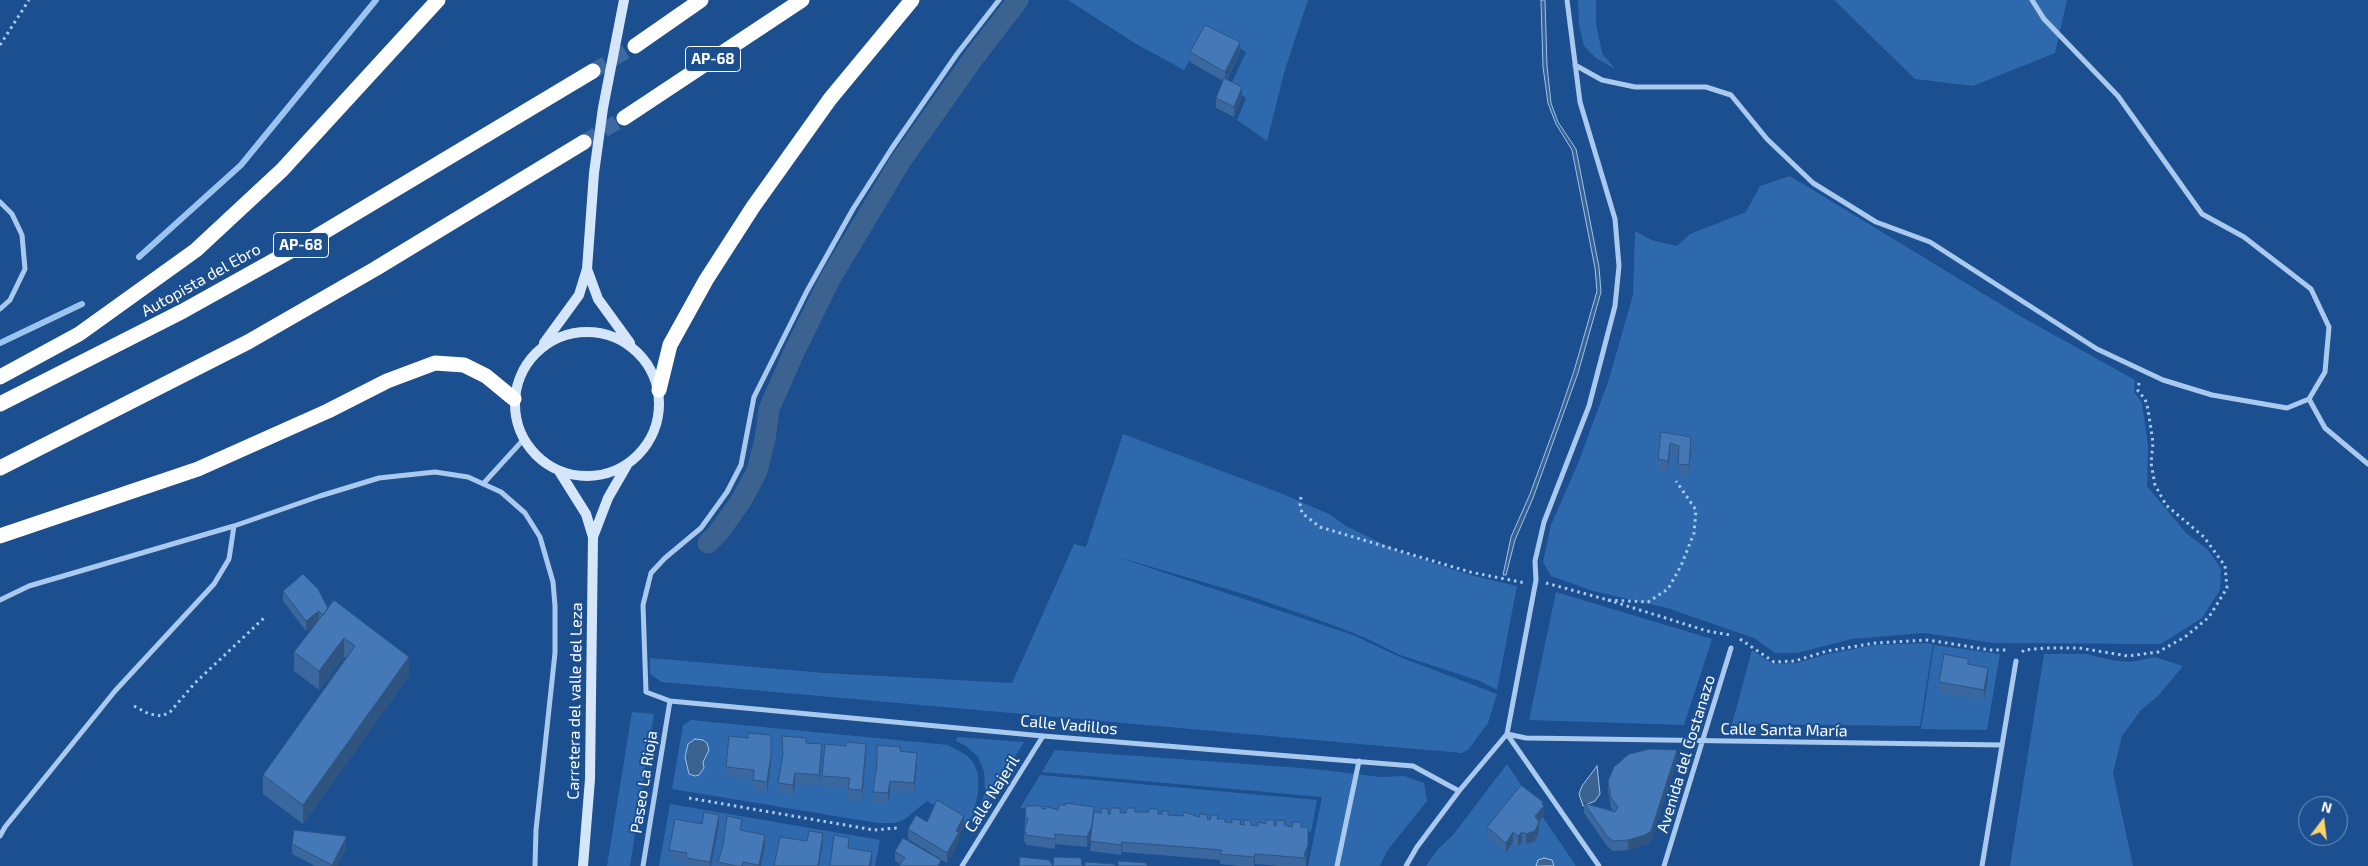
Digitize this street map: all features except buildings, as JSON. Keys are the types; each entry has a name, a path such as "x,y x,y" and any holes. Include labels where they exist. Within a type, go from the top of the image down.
{"highway":[{"path":"0,377 79,334 196,250 282,170 438,0"},
{"path":"634,46 701,0"},
{"name":"AP-68","path":"624,118 802,0"},
{"path":"658,390 670,345 706,280 753,207 830,99 912,0"},
{"name":"Autopista del Ebro","path":"0,404 183,311 314,238 593,71"},
{"path":"0,468 248,342 375,269 584,142"},
{"path":"0,536 198,469 328,411 387,381 435,363 464,365 486,376 514,399"}],"main road":[{"path":"587,269 598,299 650,367 658,390 660,407 657,424 650,440 628,464 612,472 594,476 576,476 559,471 533,453 524,440 516,420 514,399 518,380 528,362 542,347 579,295 587,269 589,233 603,108 624,0"},
{"path":"542,347 558,337 578,332 598,332 617,338 634,348"},
{"path":"593,537 608,498 628,464"},
{"path":"559,471 586,514 593,537"},
{"name":"Carretera del valle del Leza","path":"583,866 590,780 593,537"}],"street":[{"name":"Calle Vadillos","path":"999,0 957,54 897,141 853,209 807,291 754,397 743,458 727,492 701,528 665,558 651,573 645,590 643,605 646,692 670,701 1043,736 1413,766 1459,791"},
{"path":"1406,866 1417,847 1459,791 1507,734 1535,583 1535,561 1544,522 1589,406 1615,306 1619,266 1615,219 1580,102 1567,0"},
{"path":"1575,65 1602,80 1636,87 1706,87 1731,95 1767,139 1813,183 1876,222 1930,242 2097,349 2163,380 2212,395 2287,408 2309,399 2325,372 2329,327 2311,289 2244,237 2202,214 2118,96 2044,19 2032,0"},
{"path":"0,202 12,214 22,235 25,269 10,300 0,309"},
{"path":"2309,399 2325,428 2368,464"},
{"path":"482,484 524,440"},
{"path":"0,600 29,586 234,526 379,478 435,472 468,477 501,492 525,513 540,537 553,582 555,653 536,830 535,866"},
{"path":"0,836 4,827 115,692 214,584 229,558 234,526"},
{"name":"Avenida del Costanazo","path":"1664,866 1732,648"},
{"path":"1982,866 2016,661"},
{"name":"Paseo La Rioja","path":"643,866 670,701"},
{"path":"1507,734 1599,866"},
{"name":"Calle Santa María","path":"1507,734 1526,738 1702,742 2002,745"},
{"name":"Calle Najeril","path":"962,866 1043,736"},
{"path":"1336,866 1359,761"}],"path":[{"path":"0,44 29,0"},
{"path":"1301,497 1302,513 1320,528 1470,572 1535,583 1608,600 1707,631 1728,634 1750,645 1774,662 1795,661 1827,651 1884,642 1928,640 1990,650 2078,648 2128,656 2158,652 2185,637 2210,617 2227,588 2225,566 2204,537 2166,505 2155,485 2151,463 2153,442 2148,409 2145,399 2138,391 2139,383 2146,372"},
{"path":"1608,600 1648,602 1668,589 1681,566 1694,533 1696,510 1676,481"},
{"path":"134,706 149,714 162,716 170,712 195,683 266,617"},
{"path":"2016,661 2024,650"},
{"path":"689,798 874,830 897,828"}],"shaded area":[{"path":"1068,0 1308,0 1284,73 1267,141 1237,120 1246,98 1230,87 1246,52 1207,30 1184,70 1136,44"},
{"path":"1541,0 1545,0 1547,66 1551,103 1558,122 1576,149 1599,267 1601,292 1578,373 1533,498 1515,540 1506,575 1503,575 1511,537 1530,494 1559,415 1597,291 1595,268 1572,150 1556,124 1548,103 1543,67"},
{"path":"1578,0 1596,0 1596,24 1602,53 1615,69 1596,58 1584,46 1579,25"},
{"path":"1834,0 2067,0 2055,53 1973,86 1915,79"},
{"path":"1790,176 2020,316 2135,380 2134,392 2142,403 2148,446 2147,486 2186,533 2208,550 2221,569 2220,590 2202,618 2161,644 1994,643 1924,633 1852,639 1797,653 1775,653 1754,638 1667,608 1593,591 1551,576 1543,562 1551,525 1579,461 1609,379 1633,295 1635,231 1654,241 1677,246 1690,234 1746,212 1760,186"},
{"path":"1123,434 1283,494 1329,514 1346,526 1395,550 1470,575 1517,586 1497,690 1480,681 1400,655 1368,639 1333,625 1247,595 1111,555 1353,635 1400,657 1497,694 1488,723 1468,750 1461,753 662,682 650,674 650,658 825,673 1012,683 1074,544 1086,547"},
{"path":"1556,592 1712,639 1684,725 1529,720"},
{"path":"1933,644 1920,726 1732,724 1752,650 1773,664 1797,663 1827,654 1874,645"},
{"path":"1934,645 2000,654 1987,730 1921,729"},
{"path":"2044,654 2086,654 2130,662 2155,657 2183,666 2158,696 2141,710 2122,736 2113,773 2133,866 2010,866"},
{"path":"632,712 654,714 630,866 607,866"},
{"path":"691,720 948,745 966,755 973,762 978,774 978,793 973,815 966,825 927,801 905,819 895,823 877,823 672,789 683,725"},
{"path":"957,737 1024,742 984,808 981,807 985,790 984,771 978,757 966,746 956,741"},
{"path":"695,739 703,740 707,743 709,750 703,762 704,768 699,775 695,776 689,774 685,757 688,744"},
{"path":"1055,750 1314,769 1381,777 1404,776 1424,783 1427,801 1387,851 1380,866 1308,866 1322,797 1042,772"},
{"path":"1507,764 1576,866 1426,866 1438,849 1453,835"},
{"path":"1597,766 1600,794 1595,801 1583,806 1579,794 1582,786"},
{"path":"1040,775 1317,800 1311,832 1020,808"},
{"path":"670,804 880,840 875,866 659,866"},
{"path":"1544,858 1552,860 1554,866 1536,866 1538,860"}],"waterway":[{"path":"139,257 241,165 376,0"},
{"path":"708,543 718,533 741,501 757,471 765,439 769,409 795,350 830,279 900,162 975,56 1018,0"},
{"path":"0,343 82,304"}],"tunnel":[{"path":"593,71 635,46"},
{"path":"584,142 624,118"}]}
